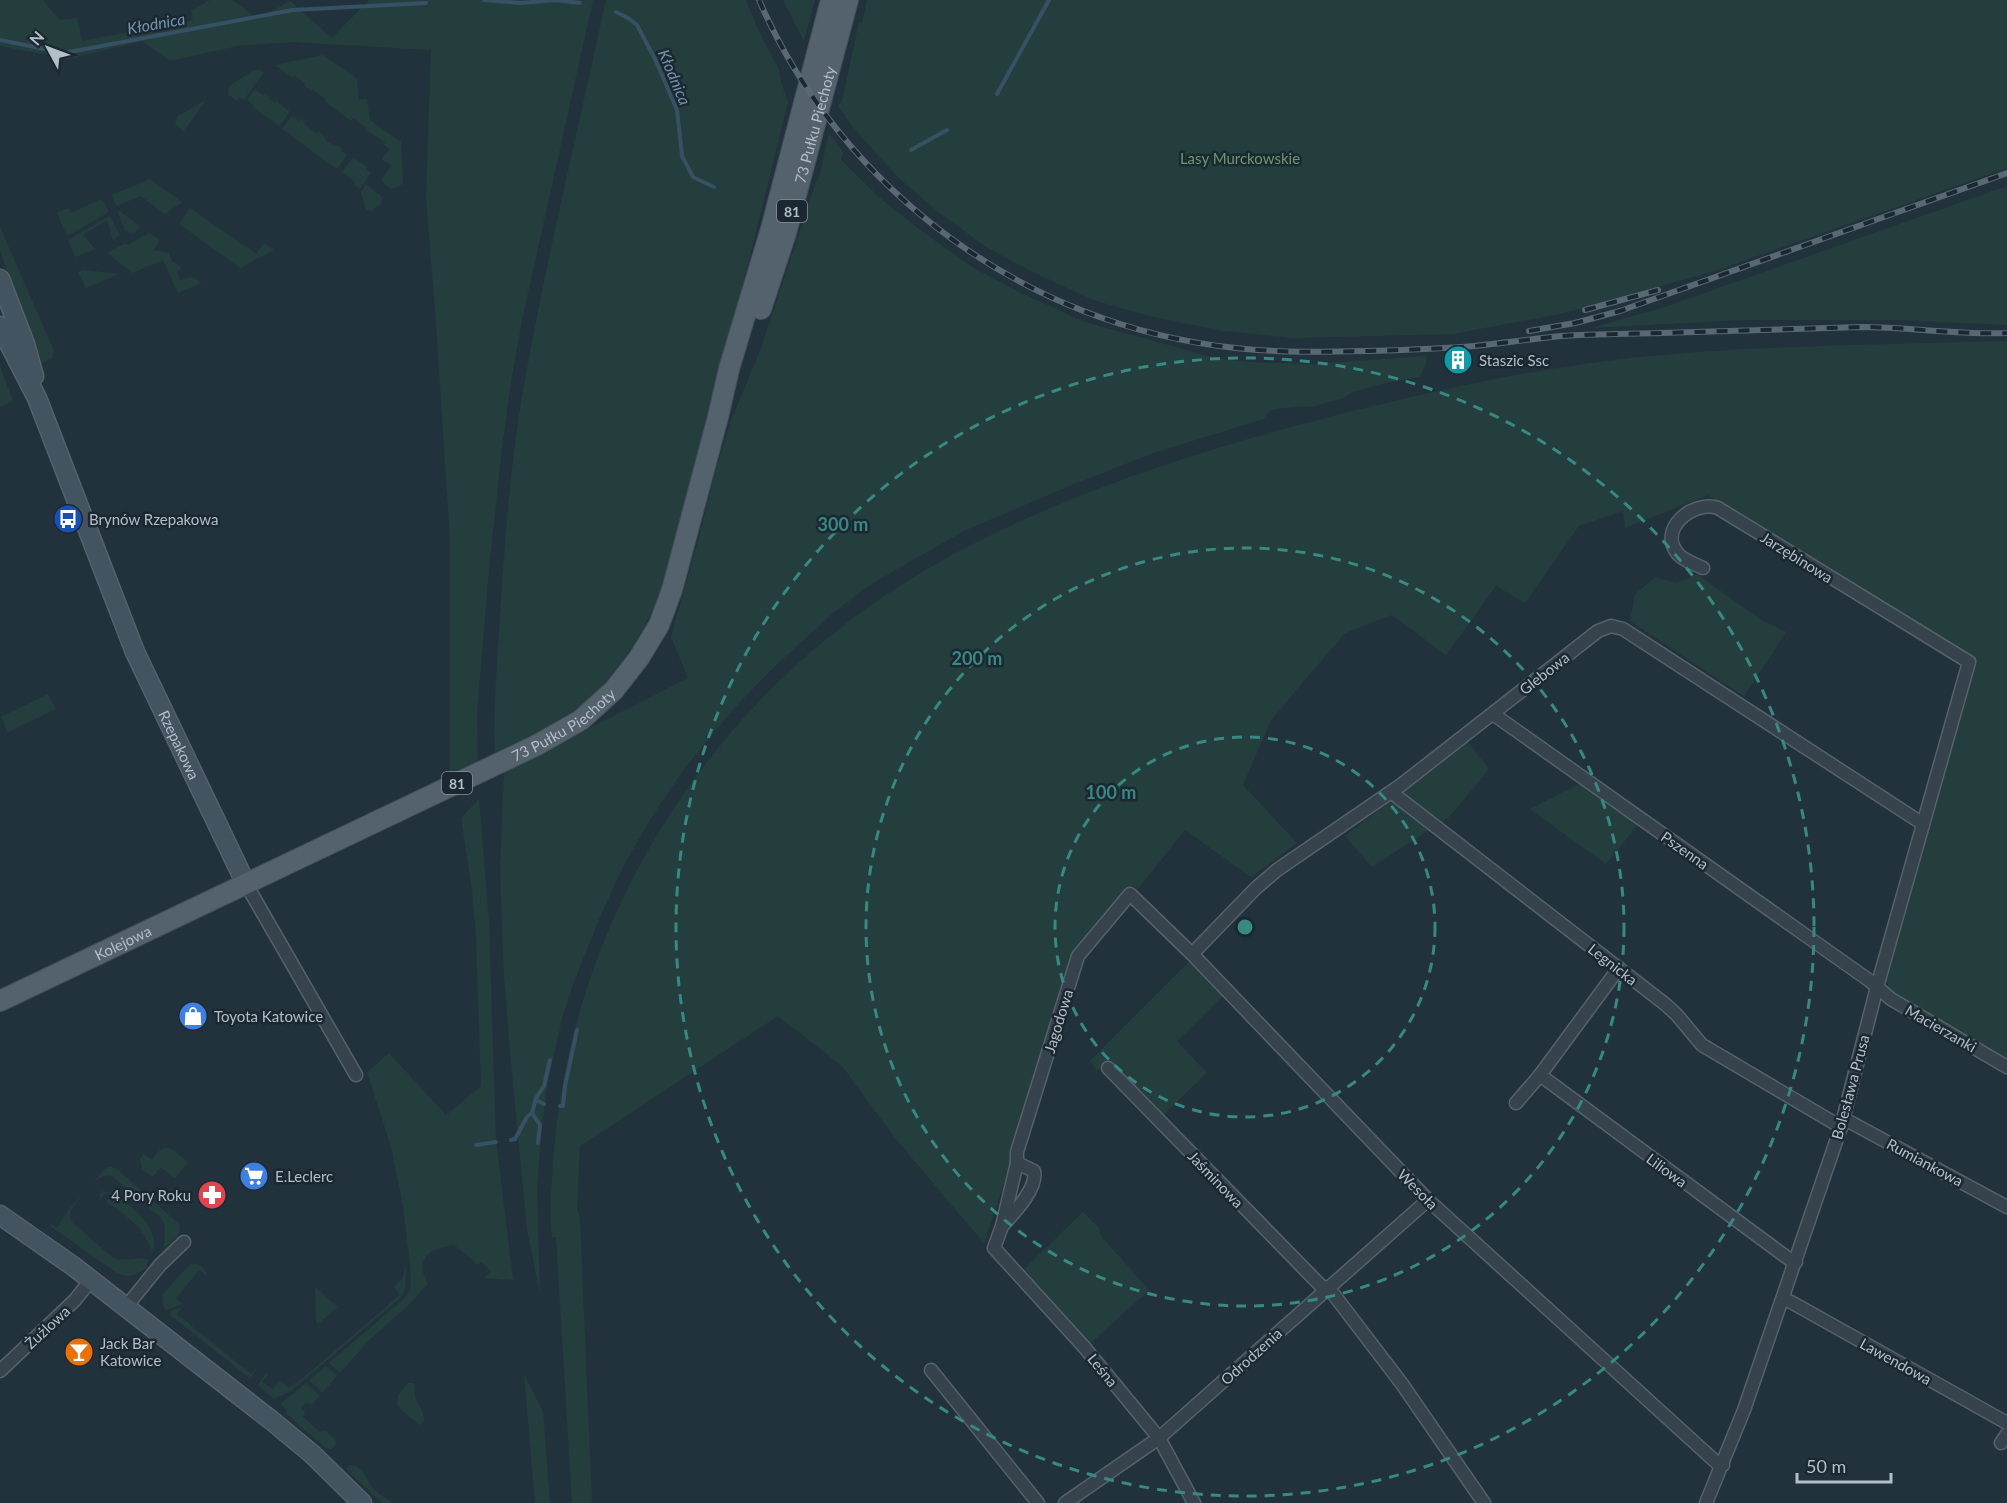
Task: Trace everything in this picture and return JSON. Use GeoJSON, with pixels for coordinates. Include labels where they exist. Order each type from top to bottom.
{"type":"FeatureCollection","features":[{"type":"Feature","properties":{"kind":"main road","name":"73 Pułku Piechoty"},"geometry":{"type":"LineString","coordinates":[[246,884],[562,732],[581,720],[614,690],[639,658],[659,625],[672,590],[729,369],[771,229],[831,0]]}},
{"type":"Feature","properties":{"kind":"main road","name":"73 Pułku Piechoty"},"geometry":{"type":"LineString","coordinates":[[718,417],[737,373],[777,262],[848,0]]}},
{"type":"Feature","properties":{"kind":"main road","name":"Kolejowa"},"geometry":{"type":"LineString","coordinates":[[0,1001],[246,884]]}},
{"type":"Feature","properties":{"kind":"street","name":"Rzepakowa"},"geometry":{"type":"LineString","coordinates":[[0,279],[25,344],[34,376],[37,398]]}},
{"type":"Feature","properties":{"kind":"street","name":"Rzepakowa"},"geometry":{"type":"LineString","coordinates":[[0,326],[37,398],[135,652],[246,884],[356,1075]]}},
{"type":"Feature","properties":{"kind":"street","name":"Jarzębinowa"},"geometry":{"type":"LineString","coordinates":[[1703,568],[1679,555],[1674,546],[1673,534],[1679,519],[1693,510],[1707,506],[1718,508],[1969,662]]}},
{"type":"Feature","properties":{"kind":"street","name":"Glebowa"},"geometry":{"type":"LineString","coordinates":[[1192,954],[1256,888],[1277,870],[1391,792],[1606,627],[1623,629],[1923,824]]}},
{"type":"Feature","properties":{"kind":"street","name":"Bolesława Prusa"},"geometry":{"type":"LineString","coordinates":[[1706,1503],[1723,1465],[1784,1299],[1842,1123],[1877,987],[1969,662]]}},
{"type":"Feature","properties":{"kind":"street","name":"Pszenna"},"geometry":{"type":"LineString","coordinates":[[1493,714],[1877,987]]}},
{"type":"Feature","properties":{"kind":"street","name":"Legnicka"},"geometry":{"type":"LineString","coordinates":[[1391,792],[1676,1014],[1702,1045],[1842,1123]]}},
{"type":"Feature","properties":{"kind":"street","name":"Wesoła"},"geometry":{"type":"LineString","coordinates":[[1130,894],[1192,954],[1428,1200],[1717,1463],[1723,1465]]}},
{"type":"Feature","properties":{"kind":"street","name":"Jagodowa"},"geometry":{"type":"LineString","coordinates":[[994,1250],[994,1242],[1002,1226],[1017,1163],[1017,1152],[1078,956],[1130,894]]}},
{"type":"Feature","properties":{"kind":"street"},"geometry":{"type":"LineString","coordinates":[[1516,1103],[1540,1075],[1618,968]]}},
{"type":"Feature","properties":{"kind":"street","name":"Macierzanki"},"geometry":{"type":"LineString","coordinates":[[1877,987],[1891,999],[2007,1067]]}},
{"type":"Feature","properties":{"kind":"street","name":"Jaśminowa"},"geometry":{"type":"LineString","coordinates":[[1108,1068],[1326,1288],[1402,1384],[1484,1503]]}},
{"type":"Feature","properties":{"kind":"street","name":"Liliowa"},"geometry":{"type":"LineString","coordinates":[[1540,1075],[1796,1262]]}},
{"type":"Feature","properties":{"kind":"street","name":"Rumiankowa"},"geometry":{"type":"LineString","coordinates":[[1842,1123],[2007,1206]]}},
{"type":"Feature","properties":{"kind":"street","name":"Jagodowa"},"geometry":{"type":"LineString","coordinates":[[1002,1226],[1014,1213],[1034,1182],[1034,1171],[1017,1163]]}},
{"type":"Feature","properties":{"kind":"street","name":"Odrodzenia"},"geometry":{"type":"LineString","coordinates":[[1065,1503],[1159,1438],[1428,1200]]}},
{"type":"Feature","properties":{"kind":"street"},"geometry":{"type":"LineString","coordinates":[[0,1215],[91,1280],[284,1431],[362,1503]]}},
{"type":"Feature","properties":{"kind":"street"},"geometry":{"type":"LineString","coordinates":[[126,1307],[160,1265],[184,1242]]}},
{"type":"Feature","properties":{"kind":"street","name":"Leśna"},"geometry":{"type":"LineString","coordinates":[[994,1250],[1085,1348],[1159,1438],[1194,1503]]}},
{"type":"Feature","properties":{"kind":"street","name":"Żużlowa"},"geometry":{"type":"LineString","coordinates":[[0,1371],[75,1300],[91,1280]]}},
{"type":"Feature","properties":{"kind":"street","name":"Lawendowa"},"geometry":{"type":"LineString","coordinates":[[1784,1299],[2007,1423]]}},
{"type":"Feature","properties":{"kind":"street"},"geometry":{"type":"LineString","coordinates":[[931,1370],[1038,1503]]}},
{"type":"Feature","properties":{"kind":"green space"},"geometry":{"type":"Polygon","coordinates":[[[0,0],[43,0],[59,20],[77,18],[82,41],[193,20],[191,11],[210,0],[233,0],[257,19],[290,1],[332,38],[369,0],[593,0],[522,320],[511,382],[489,568],[477,713],[478,765],[445,780],[450,771],[450,539],[426,197],[431,50],[292,42],[237,46],[170,61],[142,41],[68,59],[0,46],[0,0]]]}},
{"type":"Feature","properties":{"kind":"green space"},"geometry":{"type":"Polygon","coordinates":[[[606,0],[746,0],[779,70],[788,102],[700,458],[665,582],[656,603],[646,624],[621,663],[591,698],[554,727],[495,757],[496,686],[502,588],[508,503],[518,419],[542,293],[606,0]]]}},
{"type":"Feature","properties":{"kind":"green space"},"geometry":{"type":"Polygon","coordinates":[[[783,0],[815,0],[804,41],[783,0]]]}},
{"type":"Feature","properties":{"kind":"green space","name":"Lasy Murckowskie"},"geometry":{"type":"Polygon","coordinates":[[[867,0],[2007,0],[2007,168],[1715,271],[1560,314],[1453,334],[1294,338],[1223,331],[1153,317],[1093,300],[1031,271],[986,247],[937,211],[898,177],[850,124],[838,106],[842,101],[859,22],[862,24],[867,0]]]}},
{"type":"Feature","properties":{"kind":"green space"},"geometry":{"type":"Polygon","coordinates":[[[323,55],[357,79],[359,100],[367,99],[370,120],[401,142],[403,182],[400,186],[391,189],[381,180],[391,166],[382,159],[390,149],[384,145],[385,142],[365,130],[366,128],[353,118],[351,121],[325,101],[326,99],[304,86],[305,83],[294,75],[292,77],[275,65],[323,55]]]}},
{"type":"Feature","properties":{"kind":"green space"},"geometry":{"type":"Polygon","coordinates":[[[254,70],[264,72],[244,100],[240,97],[237,101],[228,94],[229,86],[254,70]]]}},
{"type":"Feature","properties":{"kind":"green space"},"geometry":{"type":"Polygon","coordinates":[[[255,89],[263,95],[265,93],[269,96],[268,98],[290,112],[279,126],[247,100],[255,89]]]}},
{"type":"Feature","properties":{"kind":"green space"},"geometry":{"type":"Polygon","coordinates":[[[206,100],[183,132],[175,123],[178,116],[206,100]]]}},
{"type":"Feature","properties":{"kind":"green space"},"geometry":{"type":"Polygon","coordinates":[[[292,116],[299,121],[301,119],[316,133],[318,131],[335,147],[337,145],[342,148],[341,151],[347,155],[337,169],[282,129],[292,116]]]}},
{"type":"Feature","properties":{"kind":"green space"},"geometry":{"type":"Polygon","coordinates":[[[829,133],[843,152],[841,160],[879,197],[920,230],[972,267],[1021,293],[1085,322],[1215,358],[1249,362],[1314,364],[1426,356],[1427,361],[1420,377],[1352,392],[1344,398],[1315,406],[1270,411],[1264,419],[1156,452],[964,531],[867,587],[833,613],[739,703],[682,772],[651,818],[624,865],[573,984],[562,1019],[547,1086],[541,1135],[537,1190],[540,1294],[527,1229],[504,975],[500,871],[504,772],[688,678],[671,637],[715,471],[732,418],[761,348],[819,178],[829,133]]]}},
{"type":"Feature","properties":{"kind":"green space"},"geometry":{"type":"Polygon","coordinates":[[[353,157],[367,167],[366,169],[371,173],[360,189],[342,172],[353,157]]]}},
{"type":"Feature","properties":{"kind":"green space"},"geometry":{"type":"Polygon","coordinates":[[[150,179],[182,202],[165,214],[141,196],[116,206],[112,195],[150,179]]]}},
{"type":"Feature","properties":{"kind":"green space"},"geometry":{"type":"Polygon","coordinates":[[[366,184],[383,198],[381,204],[371,211],[366,210],[361,192],[366,184]]]}},
{"type":"Feature","properties":{"kind":"green space"},"geometry":{"type":"Polygon","coordinates":[[[2007,186],[2007,325],[1899,320],[1740,320],[1591,328],[1665,307],[2007,186]]]}},
{"type":"Feature","properties":{"kind":"green space"},"geometry":{"type":"Polygon","coordinates":[[[102,199],[109,212],[67,236],[57,213],[68,208],[71,213],[102,199]]]}},
{"type":"Feature","properties":{"kind":"green space"},"geometry":{"type":"Polygon","coordinates":[[[190,208],[256,254],[264,243],[274,250],[240,268],[179,224],[190,208]]]}},
{"type":"Feature","properties":{"kind":"green space"},"geometry":{"type":"Polygon","coordinates":[[[119,211],[140,226],[134,233],[125,231],[119,211]]]}},
{"type":"Feature","properties":{"kind":"green space"},"geometry":{"type":"Polygon","coordinates":[[[110,216],[120,235],[113,240],[107,220],[83,235],[95,249],[75,257],[68,240],[110,216]]]}},
{"type":"Feature","properties":{"kind":"green space"},"geometry":{"type":"Polygon","coordinates":[[[0,227],[54,351],[52,358],[42,363],[0,251],[0,227]]]}},
{"type":"Feature","properties":{"kind":"green space"},"geometry":{"type":"Polygon","coordinates":[[[149,233],[160,240],[154,250],[169,253],[172,261],[182,268],[177,271],[180,280],[193,277],[202,283],[178,293],[163,260],[133,273],[107,253],[149,233]]]}},
{"type":"Feature","properties":{"kind":"green space"},"geometry":{"type":"Polygon","coordinates":[[[84,270],[119,274],[86,288],[78,272],[84,270]]]}},
{"type":"Feature","properties":{"kind":"green space"},"geometry":{"type":"Polygon","coordinates":[[[2007,341],[2007,1064],[1895,996],[1884,979],[1976,661],[1969,662],[1708,495],[1625,528],[1623,511],[1579,526],[1525,603],[1496,586],[1446,655],[1392,615],[1345,633],[1271,720],[1243,785],[1297,843],[1251,877],[1185,830],[1138,889],[1132,885],[1078,947],[1026,1117],[984,1243],[895,1138],[842,1066],[778,1016],[580,1146],[577,1207],[580,1220],[592,1503],[572,1503],[556,1237],[552,1237],[551,1204],[558,1116],[578,1018],[599,954],[626,892],[671,813],[697,775],[756,704],[824,641],[860,613],[912,578],[967,547],[1025,519],[1146,471],[1207,451],[1329,417],[1479,382],[1555,368],[1631,358],[1772,348],[2007,341]]]}},
{"type":"Feature","properties":{"kind":"green space"},"geometry":{"type":"Polygon","coordinates":[[[0,367],[13,401],[0,407],[0,367]]]}},
{"type":"Feature","properties":{"kind":"green space"},"geometry":{"type":"Polygon","coordinates":[[[1697,574],[1761,620],[1786,632],[1744,696],[1630,621],[1635,594],[1656,577],[1676,583],[1697,574]]]}},
{"type":"Feature","properties":{"kind":"green space"},"geometry":{"type":"Polygon","coordinates":[[[48,694],[56,709],[8,732],[1,717],[48,694]]]}},
{"type":"Feature","properties":{"kind":"green space"},"geometry":{"type":"Polygon","coordinates":[[[1468,742],[1489,769],[1449,817],[1372,867],[1345,836],[1468,742]]]}},
{"type":"Feature","properties":{"kind":"green space"},"geometry":{"type":"Polygon","coordinates":[[[1581,783],[1640,822],[1606,864],[1530,809],[1581,783]]]}},
{"type":"Feature","properties":{"kind":"green space"},"geometry":{"type":"Polygon","coordinates":[[[479,799],[489,923],[496,1140],[513,1280],[485,1278],[491,1271],[481,1262],[478,1265],[452,1243],[435,1250],[424,1260],[423,1270],[428,1284],[370,1339],[340,1373],[329,1363],[404,1299],[411,1288],[403,1206],[391,1147],[367,1072],[389,1053],[446,1115],[481,1086],[476,937],[472,889],[461,818],[479,799]]]}},
{"type":"Feature","properties":{"kind":"green space"},"geometry":{"type":"Polygon","coordinates":[[[1189,962],[1224,995],[1177,1041],[1207,1073],[1163,1115],[1108,1061],[1097,1070],[1090,1061],[1189,962]]]}},
{"type":"Feature","properties":{"kind":"green space"},"geometry":{"type":"Polygon","coordinates":[[[166,1147],[174,1150],[188,1163],[175,1178],[161,1167],[152,1177],[142,1169],[140,1159],[144,1154],[152,1160],[159,1151],[166,1147]]]}},
{"type":"Feature","properties":{"kind":"green space"},"geometry":{"type":"Polygon","coordinates":[[[110,1166],[118,1170],[180,1225],[179,1234],[164,1249],[165,1227],[161,1218],[112,1176],[100,1178],[89,1187],[106,1168],[110,1166]]]}},
{"type":"Feature","properties":{"kind":"green space"},"geometry":{"type":"Polygon","coordinates":[[[88,1188],[70,1211],[73,1223],[113,1258],[148,1260],[146,1268],[142,1271],[131,1276],[119,1274],[50,1226],[51,1224],[57,1228],[70,1208],[88,1188]]]}},
{"type":"Feature","properties":{"kind":"green space"},"geometry":{"type":"Polygon","coordinates":[[[102,1191],[107,1192],[101,1198],[99,1196],[102,1191]]]}},
{"type":"Feature","properties":{"kind":"green space"},"geometry":{"type":"Polygon","coordinates":[[[107,1192],[116,1194],[143,1218],[152,1233],[154,1250],[151,1249],[141,1229],[106,1202],[111,1196],[107,1192]]]}},
{"type":"Feature","properties":{"kind":"green space"},"geometry":{"type":"Polygon","coordinates":[[[1083,1212],[1099,1228],[1100,1235],[1149,1290],[1085,1348],[1018,1275],[1083,1212]]]}},
{"type":"Feature","properties":{"kind":"green space"},"geometry":{"type":"Polygon","coordinates":[[[190,1264],[201,1266],[207,1276],[199,1270],[176,1298],[183,1304],[166,1310],[163,1306],[162,1295],[190,1264]]]}},
{"type":"Feature","properties":{"kind":"green space"},"geometry":{"type":"Polygon","coordinates":[[[406,1267],[405,1289],[400,1298],[291,1391],[274,1399],[258,1385],[266,1373],[268,1374],[262,1382],[273,1389],[278,1382],[282,1381],[288,1388],[303,1378],[400,1295],[394,1287],[402,1279],[406,1267]]]}},
{"type":"Feature","properties":{"kind":"green space"},"geometry":{"type":"Polygon","coordinates":[[[315,1287],[338,1307],[318,1324],[316,1321],[315,1287]]]}},
{"type":"Feature","properties":{"kind":"green space"},"geometry":{"type":"Polygon","coordinates":[[[181,1308],[177,1314],[251,1374],[258,1367],[251,1377],[169,1314],[181,1308]]]}},
{"type":"Feature","properties":{"kind":"green space"},"geometry":{"type":"Polygon","coordinates":[[[326,1366],[337,1376],[322,1393],[309,1380],[326,1366]]]}},
{"type":"Feature","properties":{"kind":"green space"},"geometry":{"type":"Polygon","coordinates":[[[524,1374],[543,1412],[550,1503],[535,1503],[524,1374]]]}},
{"type":"Feature","properties":{"kind":"green space"},"geometry":{"type":"Polygon","coordinates":[[[306,1383],[320,1396],[312,1405],[307,1402],[301,1408],[305,1412],[303,1417],[320,1432],[324,1430],[335,1439],[336,1444],[332,1449],[327,1449],[285,1413],[287,1410],[280,1404],[306,1383]]]}},
{"type":"Feature","properties":{"kind":"green space"},"geometry":{"type":"Polygon","coordinates":[[[408,1383],[414,1383],[416,1400],[422,1410],[424,1420],[420,1425],[397,1405],[398,1395],[408,1383]]]}},
{"type":"Feature","properties":{"kind":"green space"},"geometry":{"type":"Polygon","coordinates":[[[350,1465],[361,1471],[375,1490],[393,1503],[382,1503],[346,1469],[350,1465]]]}},
{"type":"Feature","properties":{"kind":"waterway","name":"Kłodnica"},"geometry":{"type":"LineString","coordinates":[[484,0],[521,3],[555,0],[580,3]]}},
{"type":"Feature","properties":{"kind":"waterway","name":"Kłodnica"},"geometry":{"type":"LineString","coordinates":[[997,94],[1049,0]]}},
{"type":"Feature","properties":{"kind":"waterway","name":"Kłodnica"},"geometry":{"type":"LineString","coordinates":[[0,40],[64,53],[293,10],[426,3]]}},
{"type":"Feature","properties":{"kind":"waterway","name":"Kłodnica"},"geometry":{"type":"LineString","coordinates":[[616,12],[637,25],[656,61],[677,110],[682,156],[693,177],[714,187]]}},
{"type":"Feature","properties":{"kind":"waterway","name":"Kłodnica"},"geometry":{"type":"LineString","coordinates":[[911,150],[947,130]]}},
{"type":"Feature","properties":{"kind":"waterway"},"geometry":{"type":"LineString","coordinates":[[560,1106],[563,1106],[577,1030]]}},
{"type":"Feature","properties":{"kind":"waterway"},"geometry":{"type":"LineString","coordinates":[[511,1140],[515,1139],[527,1117],[532,1113],[536,1098],[544,1086],[550,1060]]}},
{"type":"Feature","properties":{"kind":"waterway"},"geometry":{"type":"LineString","coordinates":[[536,1100],[544,1104]]}},
{"type":"Feature","properties":{"kind":"waterway"},"geometry":{"type":"LineString","coordinates":[[532,1113],[540,1125],[538,1143]]}},
{"type":"Feature","properties":{"kind":"waterway"},"geometry":{"type":"LineString","coordinates":[[476,1145],[496,1142]]}},
{"type":"Feature","properties":{"kind":"railway"},"geometry":{"type":"LineString","coordinates":[[759,0],[795,69],[839,132],[892,189],[951,238],[1016,279],[1085,312],[1159,335],[1236,348],[1318,352],[1448,348],[1573,335],[1861,327],[2007,333]]}},
{"type":"Feature","properties":{"kind":"railway"},"geometry":{"type":"LineString","coordinates":[[1529,331],[1575,323],[1620,311],[2007,173]]}},
{"type":"Feature","properties":{"kind":"railway"},"geometry":{"type":"LineString","coordinates":[[1585,310],[1658,290]]}},
{"type":"Feature","properties":{"kind":"place","name":"Staszic Ssc"},"geometry":{"type":"Point","coordinates":[1458,360]}},
{"type":"Feature","properties":{"kind":"place","name":"Brynów Rzepakowa"},"geometry":{"type":"Point","coordinates":[68,519]}},
{"type":"Feature","properties":{"kind":"place","name":"Toyota Katowice"},"geometry":{"type":"Point","coordinates":[193,1016]}},
{"type":"Feature","properties":{"kind":"place","name":"E.Leclerc"},"geometry":{"type":"Point","coordinates":[254,1176]}},
{"type":"Feature","properties":{"kind":"place","name":"4 Pory Roku"},"geometry":{"type":"Point","coordinates":[212,1195]}},
{"type":"Feature","properties":{"kind":"place","name":"Jack Bar Katowice"},"geometry":{"type":"Point","coordinates":[79,1352]}}]}
